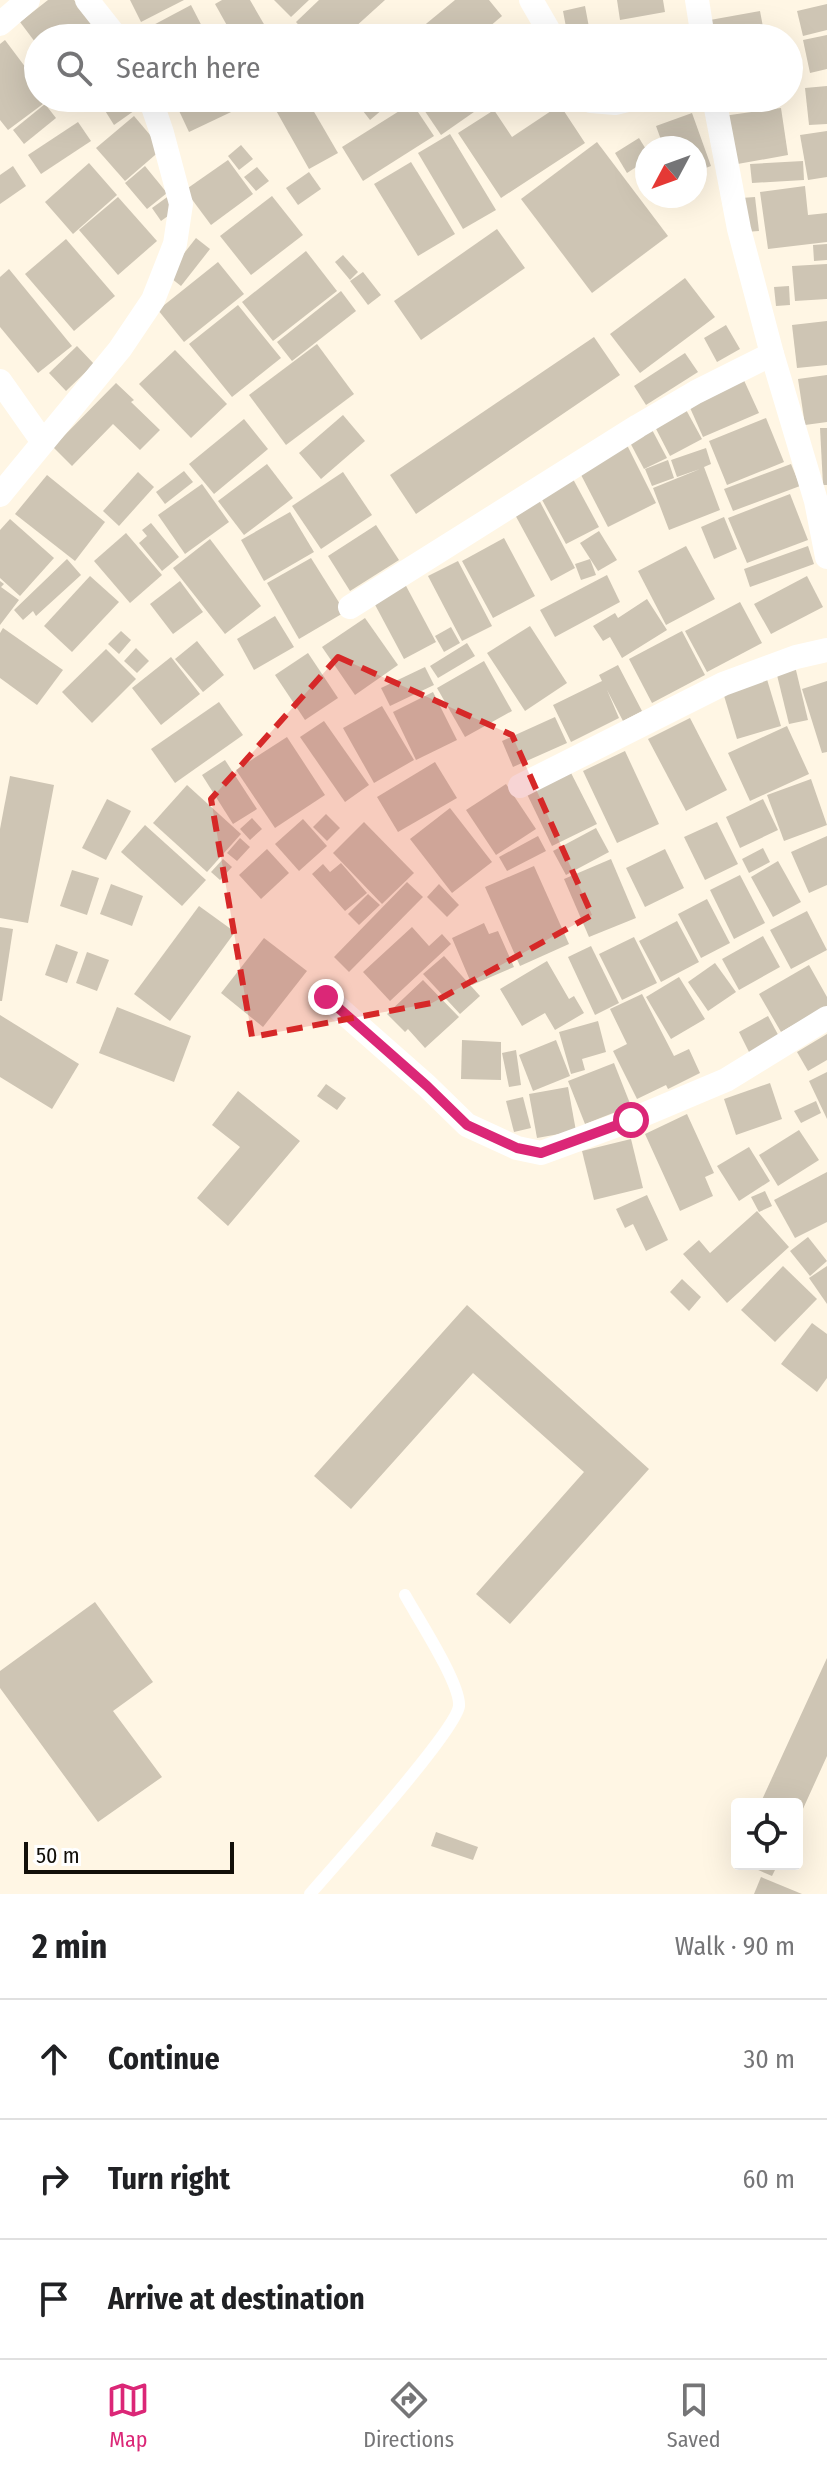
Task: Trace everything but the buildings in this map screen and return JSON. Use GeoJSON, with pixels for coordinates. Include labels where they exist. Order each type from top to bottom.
{"type":"FeatureCollection","features":[{"type":"Feature","properties":{"kind":"street"},"geometry":{"type":"LineString","coordinates":[[0,24],[28,0]]}},
{"type":"Feature","properties":{"kind":"street"},"geometry":{"type":"LineString","coordinates":[[87,0],[108,24]]}},
{"type":"Feature","properties":{"kind":"street"},"geometry":{"type":"LineString","coordinates":[[531,0],[545,24]]}},
{"type":"Feature","properties":{"kind":"street"},"geometry":{"type":"LineString","coordinates":[[697,0],[701,24]]}},
{"type":"Feature","properties":{"kind":"street"},"geometry":{"type":"LineString","coordinates":[[0,495],[120,349],[153,300],[175,244],[181,204],[155,112]]}},
{"type":"Feature","properties":{"kind":"street"},"geometry":{"type":"LineString","coordinates":[[717,112],[739,229],[816,501],[827,557]]}},
{"type":"Feature","properties":{"kind":"street"},"geometry":{"type":"LineString","coordinates":[[350,607],[638,426],[696,392],[772,354]]}},
{"type":"Feature","properties":{"kind":"street"},"geometry":{"type":"LineString","coordinates":[[0,381],[43,442]]}},
{"type":"Feature","properties":{"kind":"street"},"geometry":{"type":"LineString","coordinates":[[520,786],[723,684],[796,657],[827,650]]}},
{"type":"Feature","properties":{"kind":"street"},"geometry":{"type":"LineString","coordinates":[[326,997],[467,1125],[517,1148],[541,1153],[726,1080],[827,1018]]}},
{"type":"Feature","properties":{"kind":"lane"},"geometry":{"type":"LineString","coordinates":[[310,1894],[455,1719],[459,1704],[454,1687],[405,1595]]}},
{"type":"Feature","properties":{"kind":"highlighted area"},"geometry":{"type":"Polygon","coordinates":[[[338,657],[512,735],[592,915],[432,1003],[252,1037],[211,799],[338,657]]]}},
{"type":"Feature","properties":{"kind":"route"},"geometry":{"type":"LineString","coordinates":[[326,997],[467,1125],[517,1148],[541,1153],[631,1120]]}}]}
